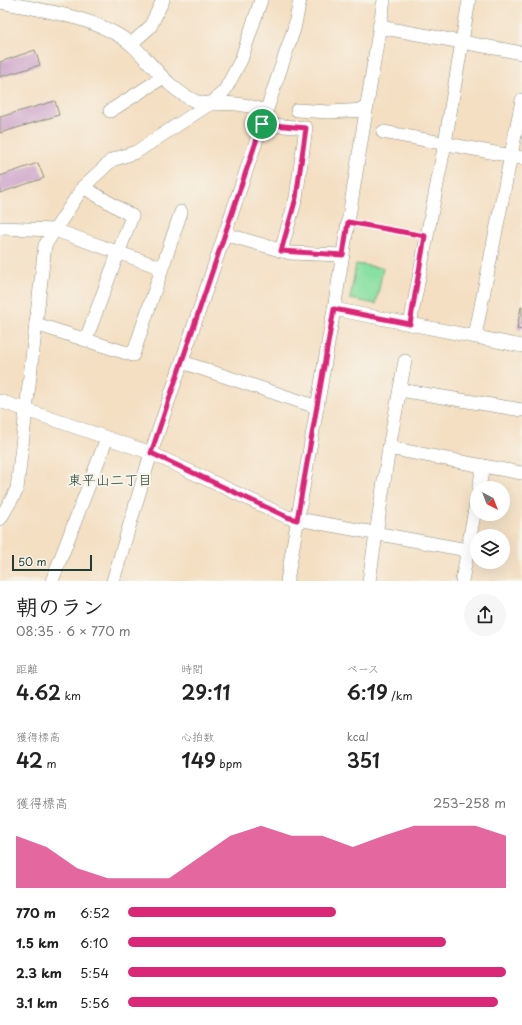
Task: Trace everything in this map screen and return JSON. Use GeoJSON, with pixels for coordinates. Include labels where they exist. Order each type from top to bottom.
{"type":"FeatureCollection","features":[{"type":"Feature","properties":{"kind":"street"},"geometry":{"type":"LineString","coordinates":[[131,44],[150,27],[163,0]]}},
{"type":"Feature","properties":{"kind":"street"},"geometry":{"type":"LineString","coordinates":[[0,519],[14,498],[16,489],[45,245],[83,187],[112,160],[136,152],[208,105],[225,90],[241,60],[261,0]]}},
{"type":"Feature","properties":{"kind":"street"},"geometry":{"type":"LineString","coordinates":[[113,581],[151,453],[294,29],[300,0]]}},
{"type":"Feature","properties":{"kind":"street"},"geometry":{"type":"LineString","coordinates":[[287,581],[334,309],[384,0]]}},
{"type":"Feature","properties":{"kind":"street"},"geometry":{"type":"LineString","coordinates":[[410,324],[425,236],[445,143],[470,0]]}},
{"type":"Feature","properties":{"kind":"street"},"geometry":{"type":"LineString","coordinates":[[0,2],[34,4],[81,19],[110,32],[131,44],[162,78],[184,95],[195,101],[208,105],[237,104],[266,111]]}},
{"type":"Feature","properties":{"kind":"street"},"geometry":{"type":"LineString","coordinates":[[379,27],[522,53]]}},
{"type":"Feature","properties":{"kind":"street"},"geometry":{"type":"LineString","coordinates":[[110,111],[162,78]]}},
{"type":"Feature","properties":{"kind":"street"},"geometry":{"type":"LineString","coordinates":[[474,336],[516,157],[522,100]]}},
{"type":"Feature","properties":{"kind":"street"},"geometry":{"type":"LineString","coordinates":[[297,110],[329,112],[365,110]]}},
{"type":"Feature","properties":{"kind":"street"},"geometry":{"type":"LineString","coordinates":[[262,124],[306,128],[296,198],[281,251]]}},
{"type":"Feature","properties":{"kind":"street"},"geometry":{"type":"LineString","coordinates":[[383,132],[516,157]]}},
{"type":"Feature","properties":{"kind":"street"},"geometry":{"type":"LineString","coordinates":[[83,187],[132,216],[86,340]]}},
{"type":"Feature","properties":{"kind":"street"},"geometry":{"type":"LineString","coordinates":[[36,324],[133,355],[181,212]]}},
{"type":"Feature","properties":{"kind":"street"},"geometry":{"type":"LineString","coordinates":[[0,228],[55,230],[162,268]]}},
{"type":"Feature","properties":{"kind":"street"},"geometry":{"type":"LineString","coordinates":[[225,234],[281,251],[343,255]]}},
{"type":"Feature","properties":{"kind":"street"},"geometry":{"type":"LineString","coordinates":[[334,309],[522,346]]}},
{"type":"Feature","properties":{"kind":"street"},"geometry":{"type":"LineString","coordinates":[[369,581],[389,448],[405,361]]}},
{"type":"Feature","properties":{"kind":"street"},"geometry":{"type":"LineString","coordinates":[[182,362],[317,407]]}},
{"type":"Feature","properties":{"kind":"street"},"geometry":{"type":"LineString","coordinates":[[400,390],[522,410]]}},
{"type":"Feature","properties":{"kind":"street"},"geometry":{"type":"LineString","coordinates":[[0,400],[151,453],[287,517],[467,550]]}},
{"type":"Feature","properties":{"kind":"street"},"geometry":{"type":"LineString","coordinates":[[52,581],[106,438]]}},
{"type":"Feature","properties":{"kind":"street"},"geometry":{"type":"LineString","coordinates":[[389,448],[522,473]]}},
{"type":"Feature","properties":{"kind":"street"},"geometry":{"type":"LineString","coordinates":[[480,481],[483,466]]}},
{"type":"Feature","properties":{"kind":"street"},"geometry":{"type":"LineString","coordinates":[[462,581],[473,521]]}},
{"type":"Feature","properties":{"kind":"path"},"geometry":{"type":"LineString","coordinates":[[348,222],[425,236]]}},
{"type":"Feature","properties":{"kind":"green space"},"geometry":{"type":"Polygon","coordinates":[[[356,264],[383,268],[376,304],[350,299],[356,264]]]}},
{"type":"Feature","properties":{"kind":"building"},"geometry":{"type":"Polygon","coordinates":[[[35,50],[40,65],[0,77],[0,62],[35,50]]]}},
{"type":"Feature","properties":{"kind":"building"},"geometry":{"type":"Polygon","coordinates":[[[55,101],[59,115],[0,133],[0,117],[55,101]]]}},
{"type":"Feature","properties":{"kind":"building"},"geometry":{"type":"Polygon","coordinates":[[[38,163],[44,178],[0,193],[0,176],[38,163]]]}},
{"type":"Feature","properties":{"kind":"building"},"geometry":{"type":"Polygon","coordinates":[[[522,307],[522,330],[517,329],[522,307]]]}},
{"type":"Feature","properties":{"kind":"district","name":"東平山二丁目"},"geometry":{"type":"Point","coordinates":[110,479]}},
{"type":"Feature","properties":{"kind":"route"},"geometry":{"type":"LineString","coordinates":[[262,124],[306,128],[296,198],[281,251],[321,255],[343,255],[348,222],[425,236],[410,324],[334,309],[297,520],[287,517],[151,453],[262,124]]}}]}
